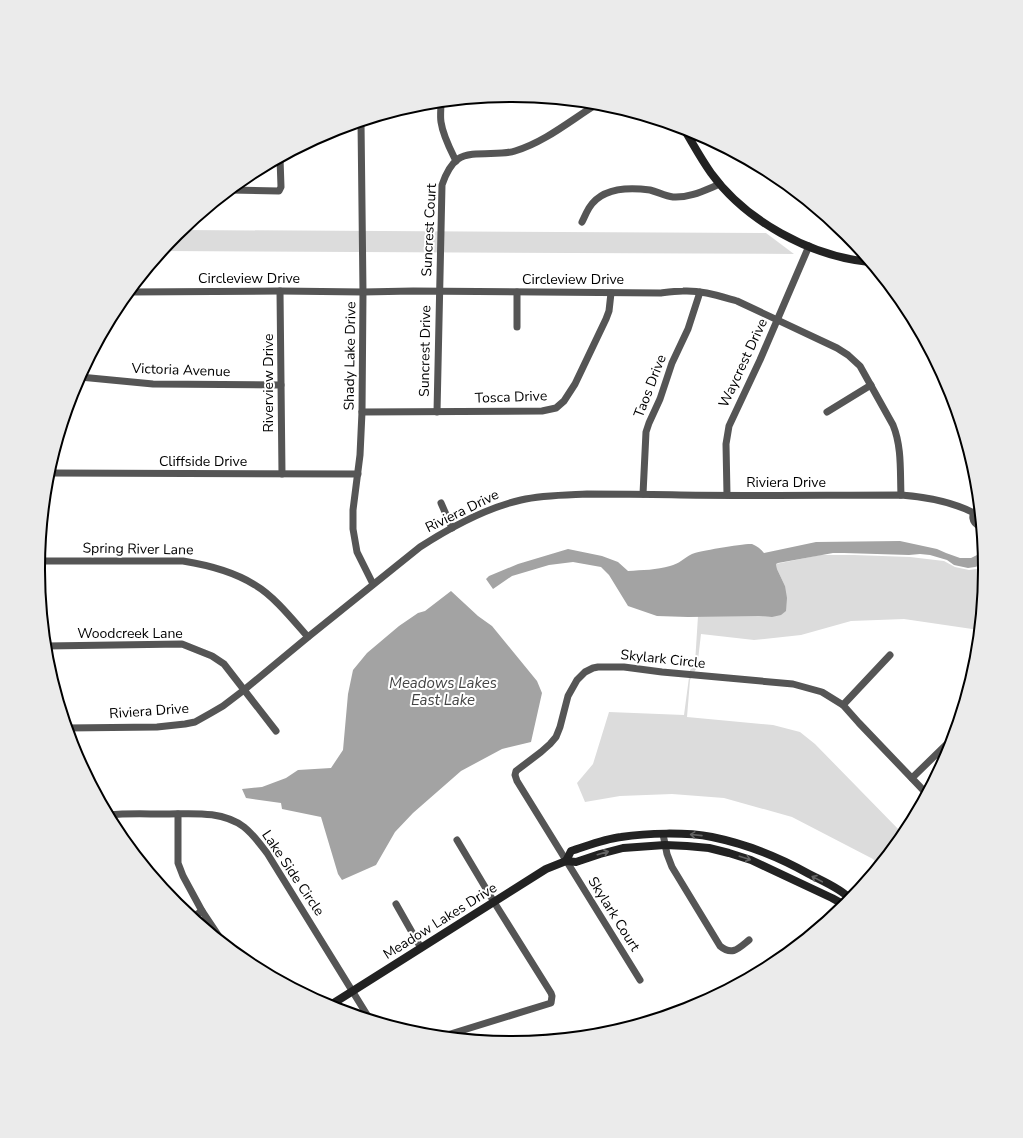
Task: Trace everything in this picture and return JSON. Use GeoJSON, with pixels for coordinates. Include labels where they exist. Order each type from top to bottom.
{"type":"FeatureCollection","features":[{"type":"Feature","properties":{"kind":"street"},"geometry":{"type":"LineString","coordinates":[[441,108],[442,130],[456,161],[463,157],[480,154],[515,152],[536,143],[589,109]]}},
{"type":"Feature","properties":{"kind":"street","name":"Shady Lake Drive"},"geometry":{"type":"LineString","coordinates":[[361,127],[363,292],[362,412],[360,455],[353,510],[353,529],[357,552],[374,584]]}},
{"type":"Feature","properties":{"kind":"street"},"geometry":{"type":"LineString","coordinates":[[689,138],[711,173],[720,184],[740,204],[762,222],[787,238],[837,257],[862,261]]}},
{"type":"Feature","properties":{"kind":"street","name":"Suncrest Court"},"geometry":{"type":"LineString","coordinates":[[439,291],[442,185],[449,170],[456,161]]}},
{"type":"Feature","properties":{"kind":"street"},"geometry":{"type":"LineString","coordinates":[[240,190],[279,191],[281,187],[280,164]]}},
{"type":"Feature","properties":{"kind":"street"},"geometry":{"type":"LineString","coordinates":[[582,222],[593,203],[601,196],[611,191],[619,189],[650,190],[672,197],[682,197],[692,195],[720,184]]}},
{"type":"Feature","properties":{"kind":"street","name":"Waycrest Drive"},"geometry":{"type":"LineString","coordinates":[[727,495],[726,444],[729,426],[760,360],[809,246]]}},
{"type":"Feature","properties":{"kind":"street","name":"Riverview Drive"},"geometry":{"type":"LineString","coordinates":[[280,291],[282,474]]}},
{"type":"Feature","properties":{"kind":"street","name":"Circleview Drive"},"geometry":{"type":"LineString","coordinates":[[136,292],[439,291],[660,293],[684,291],[700,292],[719,296],[777,320],[837,348],[848,355],[860,366],[897,434],[899,444],[901,496]]}},
{"type":"Feature","properties":{"kind":"street","name":"Suncrest Drive"},"geometry":{"type":"LineString","coordinates":[[437,412],[439,291]]}},
{"type":"Feature","properties":{"kind":"street"},"geometry":{"type":"LineString","coordinates":[[517,292],[517,327]]}},
{"type":"Feature","properties":{"kind":"street","name":"Taos Drive"},"geometry":{"type":"LineString","coordinates":[[643,494],[646,432],[660,399],[672,363],[688,329],[700,292]]}},
{"type":"Feature","properties":{"kind":"street","name":"Tosca Drive"},"geometry":{"type":"LineString","coordinates":[[362,412],[542,411],[556,408],[564,401],[575,384],[594,345],[609,311],[611,293]]}},
{"type":"Feature","properties":{"kind":"street","name":"Victoria Avenue"},"geometry":{"type":"LineString","coordinates":[[87,378],[153,384],[281,385]]}},
{"type":"Feature","properties":{"kind":"street"},"geometry":{"type":"LineString","coordinates":[[827,412],[871,385]]}},
{"type":"Feature","properties":{"kind":"street","name":"Cliffside Drive"},"geometry":{"type":"LineString","coordinates":[[55,473],[358,474]]}},
{"type":"Feature","properties":{"kind":"street","name":"Riviera Drive"},"geometry":{"type":"LineString","coordinates":[[73,728],[157,727],[195,722],[211,714],[244,690],[420,547],[477,515],[507,503],[537,496],[566,495],[643,494],[901,496],[940,500],[974,510]]}},
{"type":"Feature","properties":{"kind":"street"},"geometry":{"type":"LineString","coordinates":[[441,503],[452,528]]}},
{"type":"Feature","properties":{"kind":"street","name":"Riviera Drive"},"geometry":{"type":"LineString","coordinates":[[974,513],[973,516],[976,524]]}},
{"type":"Feature","properties":{"kind":"street","name":"Spring River Lane"},"geometry":{"type":"LineString","coordinates":[[45,561],[183,561],[221,569],[256,585],[272,599],[308,637]]}},
{"type":"Feature","properties":{"kind":"street","name":"Woodcreek Lane"},"geometry":{"type":"LineString","coordinates":[[52,646],[182,644],[191,647],[212,656],[224,664],[276,731]]}},
{"type":"Feature","properties":{"kind":"street"},"geometry":{"type":"LineString","coordinates":[[843,705],[890,655]]}},
{"type":"Feature","properties":{"kind":"street","name":"Skylark Circle"},"geometry":{"type":"LineString","coordinates":[[566,861],[517,781],[515,775],[516,771],[541,752],[556,737],[568,696],[577,680],[585,672],[598,667],[624,667],[792,684],[822,692],[843,705],[923,789]]}},
{"type":"Feature","properties":{"kind":"street"},"geometry":{"type":"LineString","coordinates":[[912,778],[941,749]]}},
{"type":"Feature","properties":{"kind":"street"},"geometry":{"type":"LineString","coordinates":[[178,814],[178,863],[183,876],[212,927]]}},
{"type":"Feature","properties":{"kind":"street","name":"Lake Side Circle"},"geometry":{"type":"LineString","coordinates":[[115,815],[200,814],[217,816],[230,820],[244,828],[259,842],[365,1012]]}},
{"type":"Feature","properties":{"kind":"street"},"geometry":{"type":"LineString","coordinates":[[663,834],[667,854],[672,867],[720,946],[730,952],[736,950],[749,940]]}},
{"type":"Feature","properties":{"kind":"street","name":"Meadow Lakes Drive"},"geometry":{"type":"LineString","coordinates":[[566,861],[571,851],[621,837],[663,834],[711,837],[755,849],[795,867],[845,894]]}},
{"type":"Feature","properties":{"kind":"street"},"geometry":{"type":"LineString","coordinates":[[456,1032],[551,1003],[552,1001],[551,993],[457,840]]}},
{"type":"Feature","properties":{"kind":"street","name":"Meadow Lakes Drive"},"geometry":{"type":"LineString","coordinates":[[337,1001],[546,869],[566,861],[576,862],[623,848],[665,845],[709,848],[751,860],[838,902]]}},
{"type":"Feature","properties":{"kind":"street","name":"Skylark Court"},"geometry":{"type":"LineString","coordinates":[[566,861],[640,980]]}},
{"type":"Feature","properties":{"kind":"street"},"geometry":{"type":"LineString","coordinates":[[396,904],[421,948]]}},
{"type":"Feature","properties":{"kind":"street"},"geometry":{"type":"LineString","coordinates":[[197,914],[202,911]]}},
{"type":"Feature","properties":{"kind":"shaded area"},"geometry":{"type":"Polygon","coordinates":[[[191,230],[766,233],[794,254],[171,251],[191,230]]]}},
{"type":"Feature","properties":{"kind":"shaded area"},"geometry":{"type":"Polygon","coordinates":[[[820,555],[854,555],[910,557],[944,561],[955,567],[969,570],[978,569],[974,629],[904,619],[851,621],[801,635],[754,640],[701,634],[696,669],[690,680],[687,717],[773,725],[800,732],[815,744],[898,829],[875,861],[792,817],[724,798],[672,794],[620,796],[585,802],[577,783],[593,764],[609,712],[684,715],[690,670],[695,663],[698,616],[772,617],[785,586],[776,564],[820,555]]]}},
{"type":"Feature","properties":{"kind":"water"},"geometry":{"type":"Polygon","coordinates":[[[900,541],[937,549],[960,558],[971,558],[978,555],[978,566],[968,568],[954,565],[947,560],[930,555],[920,554],[833,553],[778,563],[776,564],[777,569],[785,586],[787,598],[786,611],[781,615],[772,617],[657,616],[628,606],[609,575],[601,567],[573,562],[549,565],[512,576],[493,589],[486,579],[489,576],[518,564],[568,549],[602,556],[618,562],[628,571],[649,570],[673,565],[692,554],[712,549],[752,544],[764,553],[816,542],[900,541]]]}},
{"type":"Feature","properties":{"kind":"water","name":"Meadows Lakes East Lake"},"geometry":{"type":"Polygon","coordinates":[[[451,591],[478,616],[492,626],[537,681],[542,693],[531,742],[502,749],[461,771],[413,813],[395,832],[376,865],[342,880],[338,874],[321,817],[282,809],[281,803],[246,798],[242,789],[262,787],[286,778],[298,770],[331,768],[343,750],[348,694],[353,670],[367,653],[399,626],[418,613],[425,611],[451,591]]]}}]}
